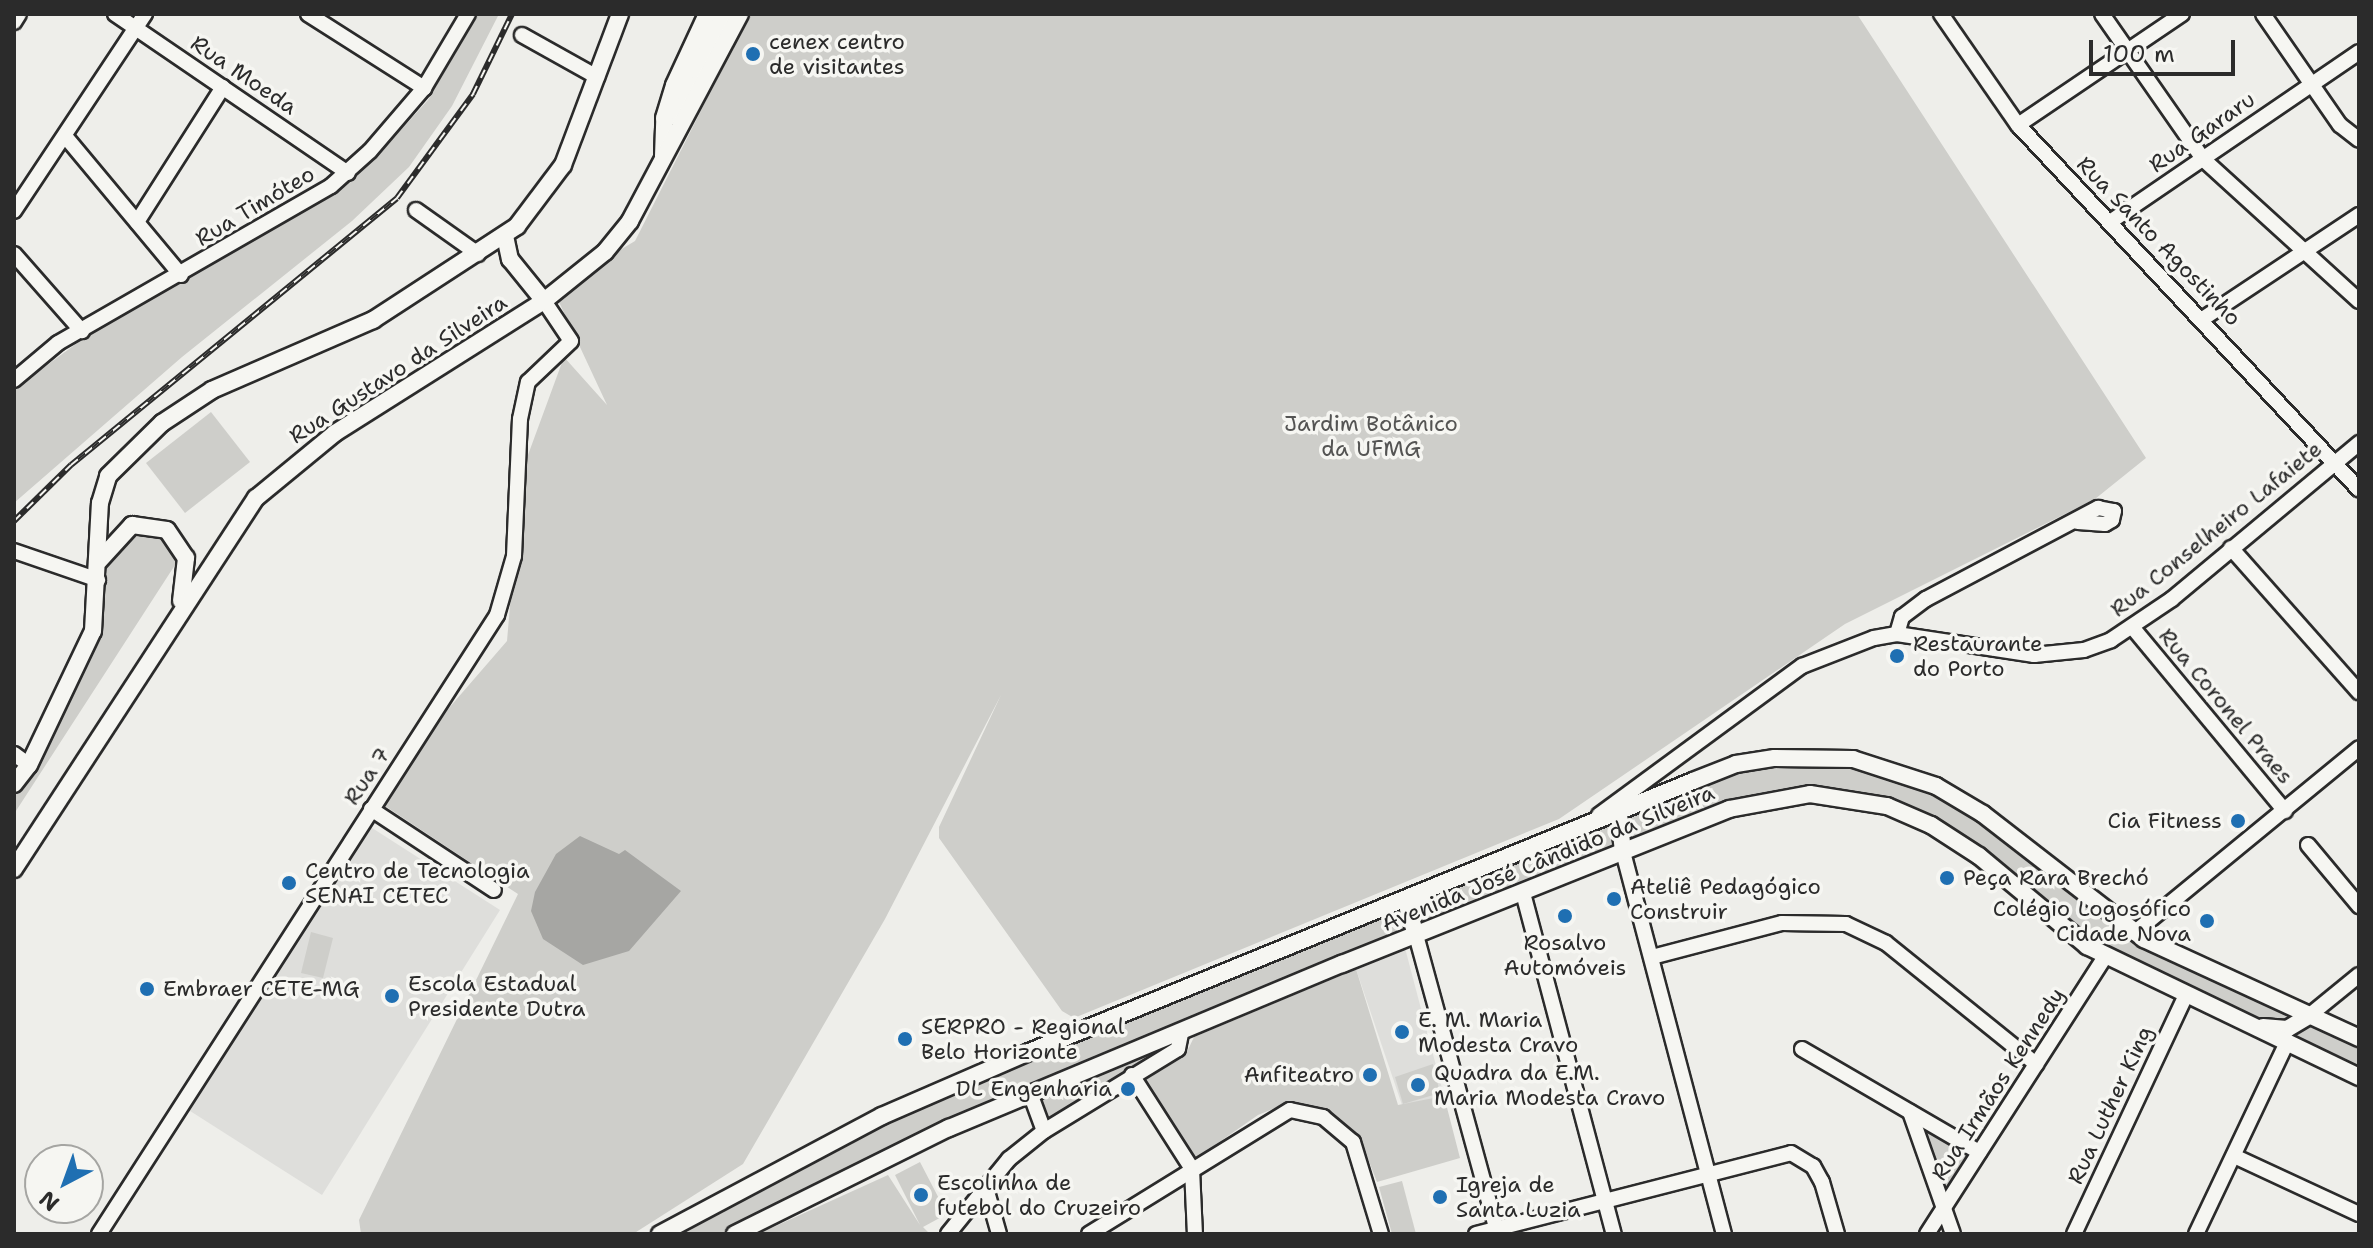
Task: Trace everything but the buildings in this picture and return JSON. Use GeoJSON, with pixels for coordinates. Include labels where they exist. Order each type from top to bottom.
{"type":"FeatureCollection","features":[{"type":"Feature","properties":{"kind":"main road"},"geometry":{"type":"LineString","coordinates":[[14,784],[29,765],[93,631],[100,503],[108,476],[162,423],[264,364],[373,320],[505,236],[550,188],[620,14]]}},
{"type":"Feature","properties":{"kind":"main road"},"geometry":{"type":"LineString","coordinates":[[663,161],[664,118],[674,85],[707,14]]}},
{"type":"Feature","properties":{"kind":"main road","name":"Rua Gustavo da Silveira"},"geometry":{"type":"LineString","coordinates":[[663,161],[694,70],[723,14]]}},
{"type":"Feature","properties":{"kind":"main road","name":"Rua Gustavo da Silveira"},"geometry":{"type":"LineString","coordinates":[[14,869],[179,610],[256,498],[294,462],[544,301],[619,237],[663,161],[740,14]]}},
{"type":"Feature","properties":{"kind":"main road"},"geometry":{"type":"LineString","coordinates":[[505,236],[510,259],[544,301]]}},
{"type":"Feature","properties":{"kind":"main road"},"geometry":{"type":"LineString","coordinates":[[98,572],[104,550],[132,525],[167,530],[186,558],[179,610]]}},
{"type":"Feature","properties":{"kind":"main road","name":"Avenida José Cândido da Silveira"},"geometry":{"type":"LineString","coordinates":[[660,1234],[882,1116],[1583,827],[1749,762],[1812,755],[1889,768],[1960,798],[2134,933],[2359,1038]]}},
{"type":"Feature","properties":{"kind":"main road","name":"Avenida José Cândido da Silveira"},"geometry":{"type":"LineString","coordinates":[[735,1234],[1030,1093],[1416,935],[1623,852],[1769,798],[1810,794],[1866,801],[1946,833],[2105,957],[2359,1077]]}},
{"type":"Feature","properties":{"kind":"main road"},"geometry":{"type":"LineString","coordinates":[[1619,814],[1623,852]]}},
{"type":"Feature","properties":{"kind":"main road"},"geometry":{"type":"LineString","coordinates":[[1416,935],[1410,907],[1449,889],[1460,878]]}},
{"type":"Feature","properties":{"kind":"main road"},"geometry":{"type":"LineString","coordinates":[[2250,1025],[2287,1029],[2310,1015]]}},
{"type":"Feature","properties":{"kind":"street"},"geometry":{"type":"LineString","coordinates":[[14,22],[19,14]]}},
{"type":"Feature","properties":{"kind":"street","name":"Rua Moeda"},"geometry":{"type":"LineString","coordinates":[[115,14],[348,173]]}},
{"type":"Feature","properties":{"kind":"street"},"geometry":{"type":"LineString","coordinates":[[14,211],[145,14]]}},
{"type":"Feature","properties":{"kind":"street"},"geometry":{"type":"LineString","coordinates":[[308,14],[424,88]]}},
{"type":"Feature","properties":{"kind":"street","name":"Rua Timóteo"},"geometry":{"type":"LineString","coordinates":[[14,380],[82,331],[312,199],[348,173],[424,88],[468,14]]}},
{"type":"Feature","properties":{"kind":"street"},"geometry":{"type":"LineString","coordinates":[[2102,14],[2203,159],[2359,301]]}},
{"type":"Feature","properties":{"kind":"street"},"geometry":{"type":"LineString","coordinates":[[2018,125],[2182,14]]}},
{"type":"Feature","properties":{"kind":"street"},"geometry":{"type":"LineString","coordinates":[[2263,14],[2340,125],[2359,140]]}},
{"type":"Feature","properties":{"kind":"street","name":"Rua Santo Agostinho"},"geometry":{"type":"LineString","coordinates":[[1944,15],[2018,125],[2204,318],[2359,489]]}},
{"type":"Feature","properties":{"kind":"street"},"geometry":{"type":"LineString","coordinates":[[522,35],[597,77]]}},
{"type":"Feature","properties":{"kind":"street","name":"Rua Gararu"},"geometry":{"type":"LineString","coordinates":[[2110,222],[2359,52]]}},
{"type":"Feature","properties":{"kind":"street"},"geometry":{"type":"LineString","coordinates":[[137,222],[223,87]]}},
{"type":"Feature","properties":{"kind":"street"},"geometry":{"type":"LineString","coordinates":[[65,136],[181,275]]}},
{"type":"Feature","properties":{"kind":"street"},"geometry":{"type":"LineString","coordinates":[[416,210],[478,254]]}},
{"type":"Feature","properties":{"kind":"street"},"geometry":{"type":"LineString","coordinates":[[2204,318],[2307,254],[2359,215]]}},
{"type":"Feature","properties":{"kind":"street"},"geometry":{"type":"LineString","coordinates":[[14,254],[82,331]]}},
{"type":"Feature","properties":{"kind":"street","name":"Rua 7"},"geometry":{"type":"LineString","coordinates":[[99,1234],[505,595],[514,556],[520,419],[528,382],[571,341],[559,317],[562,288]]}},
{"type":"Feature","properties":{"kind":"street"},"geometry":{"type":"LineString","coordinates":[[544,301],[559,317]]}},
{"type":"Feature","properties":{"kind":"street","name":"Rua Conselheiro Lafaiete"},"geometry":{"type":"LineString","coordinates":[[1583,827],[1802,666],[1897,634],[2034,655],[2084,650],[2133,628],[2359,443]]}},
{"type":"Feature","properties":{"kind":"street"},"geometry":{"type":"LineString","coordinates":[[1897,634],[1902,617],[1926,599],[2078,522]]}},
{"type":"Feature","properties":{"kind":"street"},"geometry":{"type":"LineString","coordinates":[[2231,548],[2359,692]]}},
{"type":"Feature","properties":{"kind":"street"},"geometry":{"type":"LineString","coordinates":[[14,551],[98,572]]}},
{"type":"Feature","properties":{"kind":"street","name":"Rua Coronel Praes"},"geometry":{"type":"LineString","coordinates":[[2133,628],[2285,811]]}},
{"type":"Feature","properties":{"kind":"street"},"geometry":{"type":"LineString","coordinates":[[2134,933],[2359,748]]}},
{"type":"Feature","properties":{"kind":"street"},"geometry":{"type":"LineString","coordinates":[[14,754],[29,765]]}},
{"type":"Feature","properties":{"kind":"street","name":"Avenida José Cândido da Silveira"},"geometry":{"type":"LineString","coordinates":[[1619,814],[1632,790]]}},
{"type":"Feature","properties":{"kind":"street"},"geometry":{"type":"LineString","coordinates":[[371,809],[494,890]]}},
{"type":"Feature","properties":{"kind":"street"},"geometry":{"type":"LineString","coordinates":[[2308,845],[2359,906]]}},
{"type":"Feature","properties":{"kind":"street"},"geometry":{"type":"LineString","coordinates":[[1623,852],[1724,1234]]}},
{"type":"Feature","properties":{"kind":"street"},"geometry":{"type":"LineString","coordinates":[[1523,893],[1614,1234]]}},
{"type":"Feature","properties":{"kind":"street"},"geometry":{"type":"LineString","coordinates":[[1652,957],[1782,923],[1846,924],[1886,943],[2036,1064]]}},
{"type":"Feature","properties":{"kind":"street"},"geometry":{"type":"LineString","coordinates":[[1416,935],[1497,1231]]}},
{"type":"Feature","properties":{"kind":"street","name":"Rua Irmãos Kennedy"},"geometry":{"type":"LineString","coordinates":[[1927,1234],[2105,957]]}},
{"type":"Feature","properties":{"kind":"street"},"geometry":{"type":"LineString","coordinates":[[2310,1015],[2359,975]]}},
{"type":"Feature","properties":{"kind":"street","name":"Rua Luther King"},"geometry":{"type":"LineString","coordinates":[[2074,1234],[2186,995]]}},
{"type":"Feature","properties":{"kind":"street"},"geometry":{"type":"LineString","coordinates":[[948,1234],[997,1170],[1044,1131],[1178,1049],[1181,1033]]}},
{"type":"Feature","properties":{"kind":"street"},"geometry":{"type":"LineString","coordinates":[[2196,1234],[2287,1042]]}},
{"type":"Feature","properties":{"kind":"street"},"geometry":{"type":"LineString","coordinates":[[1802,1049],[1979,1152]]}},
{"type":"Feature","properties":{"kind":"street"},"geometry":{"type":"LineString","coordinates":[[1132,1075],[1192,1169],[1195,1234]]}},
{"type":"Feature","properties":{"kind":"street"},"geometry":{"type":"LineString","coordinates":[[1030,1093],[1044,1131]]}},
{"type":"Feature","properties":{"kind":"street"},"geometry":{"type":"LineString","coordinates":[[1089,1234],[1276,1116],[1307,1110],[1353,1142],[1381,1234]]}},
{"type":"Feature","properties":{"kind":"street"},"geometry":{"type":"LineString","coordinates":[[1910,1112],[1953,1234]]}},
{"type":"Feature","properties":{"kind":"street"},"geometry":{"type":"LineString","coordinates":[[1476,1234],[1497,1231],[1774,1154],[1802,1158],[1822,1182],[1837,1234]]}},
{"type":"Feature","properties":{"kind":"street"},"geometry":{"type":"LineString","coordinates":[[2234,1156],[2359,1214]]}},
{"type":"Feature","properties":{"kind":"street"},"geometry":{"type":"LineString","coordinates":[[986,1188],[999,1234]]}},
{"type":"Feature","properties":{"kind":"shaded area"},"geometry":{"type":"Polygon","coordinates":[[[369,826],[500,910],[322,1195],[187,1109],[369,826]]]}},
{"type":"Feature","properties":{"kind":"shaded area"},"geometry":{"type":"Polygon","coordinates":[[[580,836],[619,854],[625,850],[681,891],[629,951],[583,965],[543,939],[531,911],[535,892],[556,854],[580,836]]]}},
{"type":"Feature","properties":{"kind":"shaded area","name":"E. M. Maria Modesta Cravo"},"geometry":{"type":"Polygon","coordinates":[[[1405,948],[1444,1096],[1403,1108],[1356,969],[1405,948]]]}},
{"type":"Feature","properties":{"kind":"green space"},"geometry":{"type":"Polygon","coordinates":[[[476,14],[499,14],[452,106],[409,167],[352,221],[182,357],[14,503],[14,391],[84,338],[301,213],[371,163],[428,100],[476,14]]]}},
{"type":"Feature","properties":{"kind":"green space","name":"Jardim Botânico da UFMG"},"geometry":{"type":"Polygon","coordinates":[[[750,14],[1857,14],[2146,458],[2095,499],[1845,624],[1559,819],[1074,1018],[1062,1011],[939,838],[939,827],[1001,695],[885,919],[743,1164],[633,1234],[361,1234],[359,1220],[518,894],[382,804],[423,738],[507,641],[521,474],[564,357],[607,405],[559,302],[595,265],[635,241],[750,14]]]}},
{"type":"Feature","properties":{"kind":"green space"},"geometry":{"type":"Polygon","coordinates":[[[211,412],[250,462],[185,513],[146,463],[211,412]]]}},
{"type":"Feature","properties":{"kind":"green space"},"geometry":{"type":"Polygon","coordinates":[[[130,533],[158,533],[176,552],[175,565],[14,814],[14,796],[68,707],[101,636],[108,556],[130,533]]]}},
{"type":"Feature","properties":{"kind":"green space"},"geometry":{"type":"Polygon","coordinates":[[[1797,763],[1860,767],[1930,790],[1982,819],[2116,928],[2285,1012],[2286,1018],[2271,1023],[2095,947],[1954,833],[1808,789],[1738,799],[1636,840],[1628,838],[1625,815],[1737,770],[1797,763]]]}},
{"type":"Feature","properties":{"kind":"green space"},"geometry":{"type":"Polygon","coordinates":[[[1609,823],[1619,850],[1419,927],[1418,906],[1609,823]]]}},
{"type":"Feature","properties":{"kind":"green space"},"geometry":{"type":"Polygon","coordinates":[[[1396,908],[1405,936],[728,1234],[668,1234],[948,1093],[1396,908]]]}},
{"type":"Feature","properties":{"kind":"green space"},"geometry":{"type":"Polygon","coordinates":[[[311,932],[333,938],[323,978],[301,973],[311,932]]]}},
{"type":"Feature","properties":{"kind":"green space"},"geometry":{"type":"Polygon","coordinates":[[[1356,969],[1398,1105],[1444,1096],[1460,1158],[1377,1182],[1361,1141],[1346,1124],[1319,1107],[1289,1102],[1258,1115],[1195,1159],[1144,1081],[1185,1056],[1194,1037],[1356,969]]]}},
{"type":"Feature","properties":{"kind":"green space"},"geometry":{"type":"Polygon","coordinates":[[[2309,1022],[2359,1045],[2359,1072],[2284,1036],[2300,1033],[2309,1022]]]}},
{"type":"Feature","properties":{"kind":"green space"},"geometry":{"type":"Polygon","coordinates":[[[1177,1042],[1051,1121],[1047,1120],[1037,1095],[1177,1042]]]}},
{"type":"Feature","properties":{"kind":"green space","name":"Quadra da E.M. Maria Modesta Cravo"},"geometry":{"type":"Polygon","coordinates":[[[1433,1064],[1440,1093],[1403,1104],[1395,1077],[1433,1064]]]}},
{"type":"Feature","properties":{"kind":"green space"},"geometry":{"type":"Polygon","coordinates":[[[1921,1125],[1968,1154],[1946,1192],[1921,1125]]]}},
{"type":"Feature","properties":{"kind":"green space"},"geometry":{"type":"Polygon","coordinates":[[[920,1162],[947,1214],[923,1227],[930,1234],[758,1234],[888,1175],[920,1225],[895,1175],[920,1162]]]}},
{"type":"Feature","properties":{"kind":"green space"},"geometry":{"type":"Polygon","coordinates":[[[1402,1181],[1416,1234],[1392,1234],[1379,1187],[1402,1181]]]}},
{"type":"Feature","properties":{"kind":"railway"},"geometry":{"type":"LineString","coordinates":[[14,521],[71,465],[397,198],[473,94],[512,14]]}},
{"type":"Feature","properties":{"kind":"place","name":"cenex centro de visitantes"},"geometry":{"type":"Point","coordinates":[753,54]}},
{"type":"Feature","properties":{"kind":"place","name":"Restaurante do Porto"},"geometry":{"type":"Point","coordinates":[1897,656]}},
{"type":"Feature","properties":{"kind":"place","name":"Cia Fitness"},"geometry":{"type":"Point","coordinates":[2238,821]}},
{"type":"Feature","properties":{"kind":"place","name":"Peça Rara Brechó"},"geometry":{"type":"Point","coordinates":[1947,878]}},
{"type":"Feature","properties":{"kind":"place","name":"Centro de Tecnologia SENAI CETEC"},"geometry":{"type":"Point","coordinates":[289,883]}},
{"type":"Feature","properties":{"kind":"place","name":"Ateliê Pedagógico Construir"},"geometry":{"type":"Point","coordinates":[1614,899]}},
{"type":"Feature","properties":{"kind":"place","name":"Rosalvo Automóveis"},"geometry":{"type":"Point","coordinates":[1565,916]}},
{"type":"Feature","properties":{"kind":"place","name":"Colégio Logosófico Cidade Nova"},"geometry":{"type":"Point","coordinates":[2207,921]}},
{"type":"Feature","properties":{"kind":"place","name":"Embraer CETE-MG"},"geometry":{"type":"Point","coordinates":[147,989]}},
{"type":"Feature","properties":{"kind":"place","name":"Escola Estadual Presidente Dutra"},"geometry":{"type":"Point","coordinates":[392,996]}},
{"type":"Feature","properties":{"kind":"place","name":"E. M. Maria Modesta Cravo"},"geometry":{"type":"Point","coordinates":[1402,1032]}},
{"type":"Feature","properties":{"kind":"place","name":"SERPRO - Regional Belo Horizonte"},"geometry":{"type":"Point","coordinates":[905,1039]}},
{"type":"Feature","properties":{"kind":"place","name":"Anfiteatro"},"geometry":{"type":"Point","coordinates":[1370,1075]}},
{"type":"Feature","properties":{"kind":"place","name":"Quadra da E.M. Maria Modesta Cravo"},"geometry":{"type":"Point","coordinates":[1418,1085]}},
{"type":"Feature","properties":{"kind":"place","name":"DL Engenharia"},"geometry":{"type":"Point","coordinates":[1128,1089]}},
{"type":"Feature","properties":{"kind":"place","name":"Escolinha de futebol do Cruzeiro"},"geometry":{"type":"Point","coordinates":[921,1195]}},
{"type":"Feature","properties":{"kind":"place","name":"Igreja de Santa Luzia"},"geometry":{"type":"Point","coordinates":[1440,1197]}}]}
